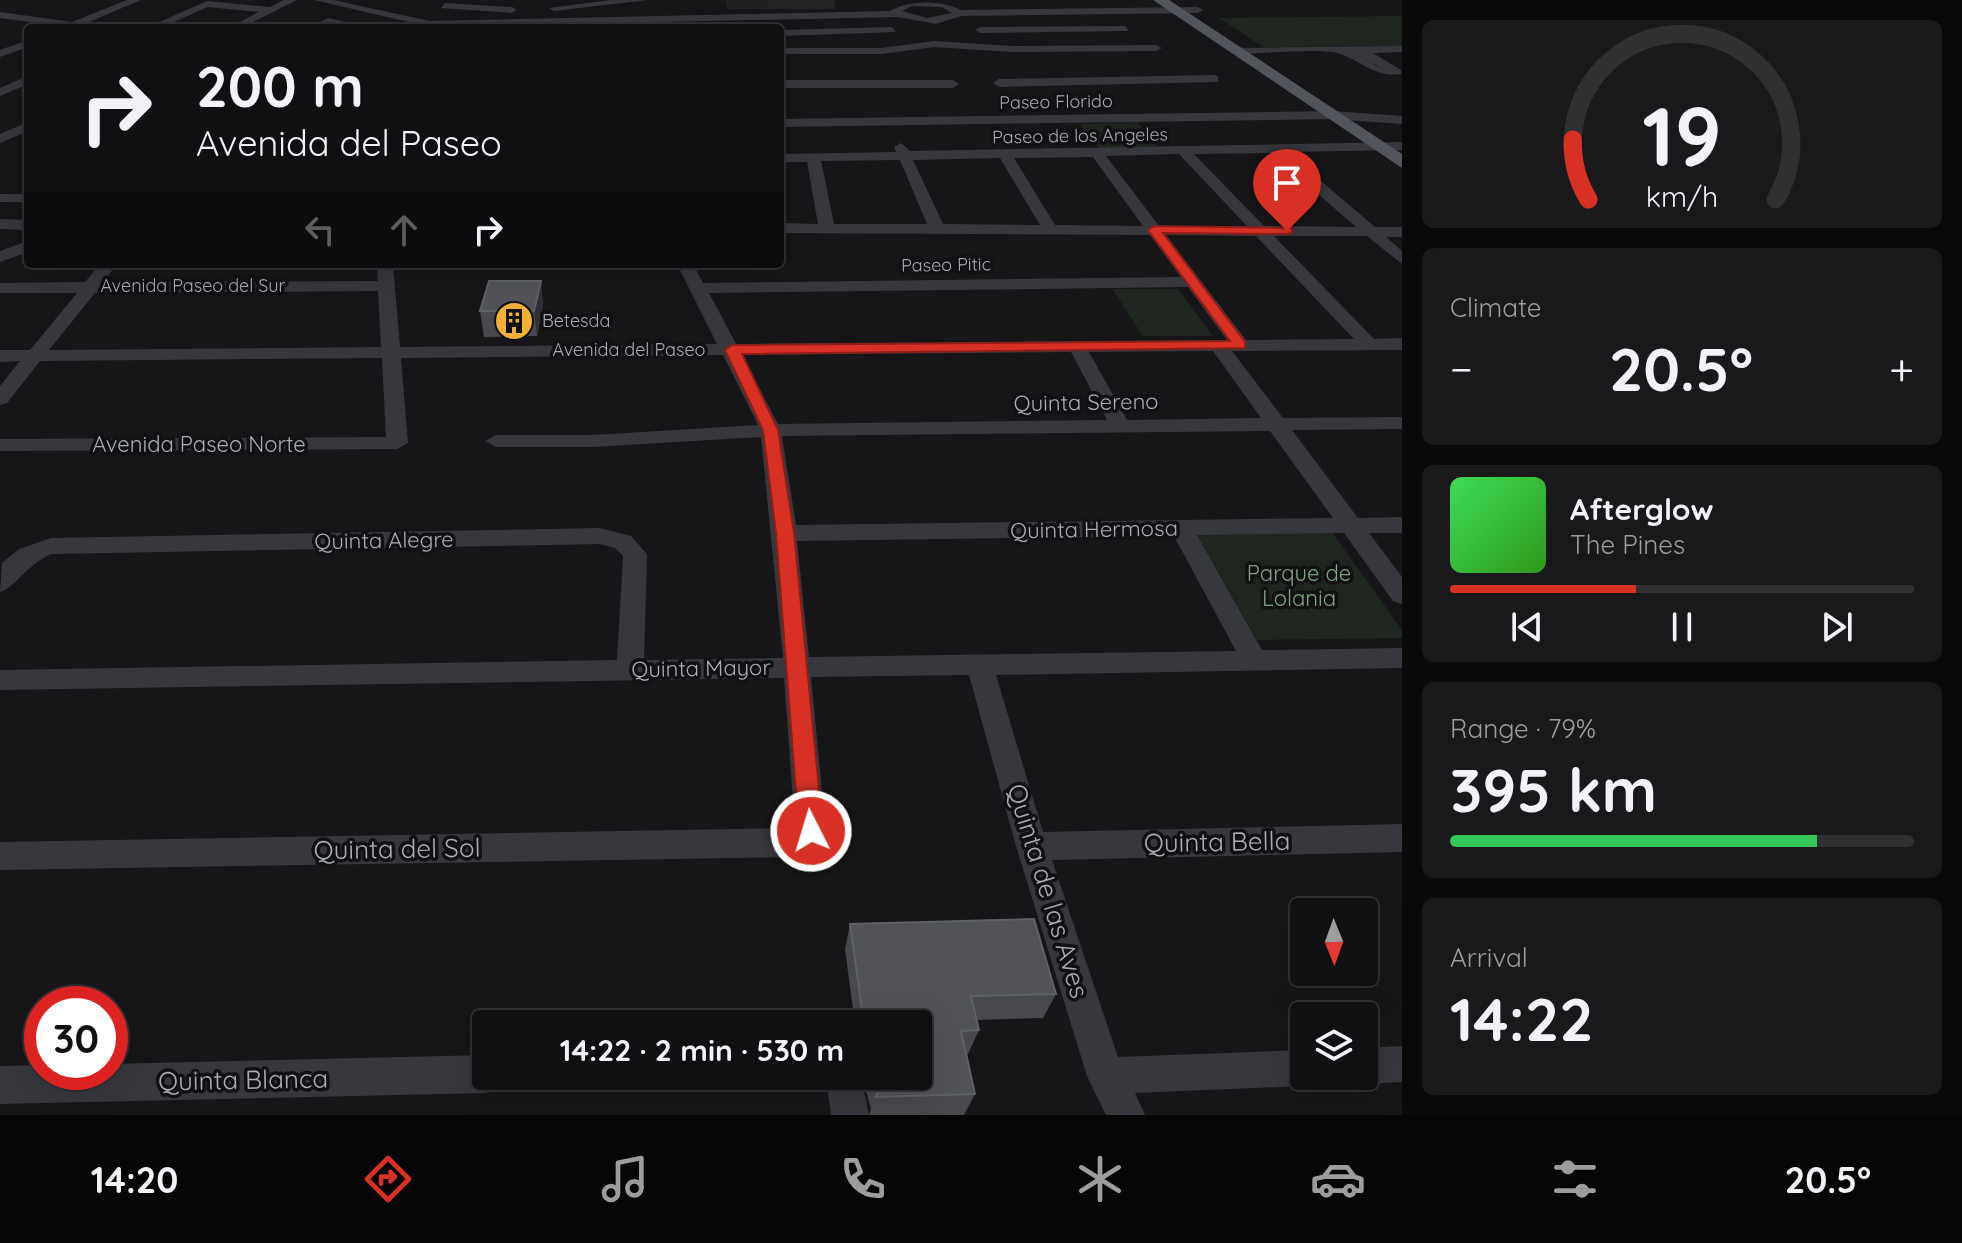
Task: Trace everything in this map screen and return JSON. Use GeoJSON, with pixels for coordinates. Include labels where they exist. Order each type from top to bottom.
{"type":"FeatureCollection","features":[{"type":"Feature","properties":{"kind":"main road"},"geometry":{"type":"LineString","coordinates":[[1180,5],[1260,51],[1402,145]]}},
{"type":"Feature","properties":{"kind":"main road"},"geometry":{"type":"LineString","coordinates":[[1180,5],[1237,51],[1402,162]]}},
{"type":"Feature","properties":{"kind":"street"},"geometry":{"type":"LineString","coordinates":[[76,24],[136,0]]}},
{"type":"Feature","properties":{"kind":"street"},"geometry":{"type":"LineString","coordinates":[[242,24],[292,0]]}},
{"type":"Feature","properties":{"kind":"street"},"geometry":{"type":"LineString","coordinates":[[319,0],[422,23],[897,12],[923,2],[957,10],[1180,5]]}},
{"type":"Feature","properties":{"kind":"street"},"geometry":{"type":"LineString","coordinates":[[578,0],[608,3]]}},
{"type":"Feature","properties":{"kind":"street"},"geometry":{"type":"LineString","coordinates":[[422,23],[453,5],[539,9],[643,0]]}},
{"type":"Feature","properties":{"kind":"street"},"geometry":{"type":"LineString","coordinates":[[160,24],[207,4],[272,10]]}},
{"type":"Feature","properties":{"kind":"street"},"geometry":{"type":"LineString","coordinates":[[897,12],[920,20],[945,20],[957,10]]}},
{"type":"Feature","properties":{"kind":"street"},"geometry":{"type":"LineString","coordinates":[[0,15],[52,24]]}},
{"type":"Feature","properties":{"kind":"street"},"geometry":{"type":"LineString","coordinates":[[920,20],[934,44]]}},
{"type":"Feature","properties":{"kind":"street"},"geometry":{"type":"LineString","coordinates":[[945,20],[959,44]]}},
{"type":"Feature","properties":{"kind":"street"},"geometry":{"type":"LineString","coordinates":[[322,24],[329,21],[341,24]]}},
{"type":"Feature","properties":{"kind":"street"},"geometry":{"type":"LineString","coordinates":[[980,30],[1125,29]]}},
{"type":"Feature","properties":{"kind":"street"},"geometry":{"type":"LineString","coordinates":[[784,33],[892,30]]}},
{"type":"Feature","properties":{"kind":"street"},"geometry":{"type":"LineString","coordinates":[[1059,30],[1077,49]]}},
{"type":"Feature","properties":{"kind":"street"},"geometry":{"type":"LineString","coordinates":[[1,53],[24,44]]}},
{"type":"Feature","properties":{"kind":"street"},"geometry":{"type":"LineString","coordinates":[[784,83],[891,68],[934,44],[1013,49],[1156,48]]}},
{"type":"Feature","properties":{"kind":"street"},"geometry":{"type":"LineString","coordinates":[[1013,49],[1022,60]]}},
{"type":"Feature","properties":{"kind":"street"},"geometry":{"type":"LineString","coordinates":[[1237,51],[1402,49]]}},
{"type":"Feature","properties":{"kind":"street"},"geometry":{"type":"LineString","coordinates":[[1339,50],[1376,70],[1397,72],[1360,50]]}},
{"type":"Feature","properties":{"kind":"street"},"geometry":{"type":"LineString","coordinates":[[784,52],[891,68],[953,84]]}},
{"type":"Feature","properties":{"kind":"street"},"geometry":{"type":"LineString","coordinates":[[1031,71],[1040,82]]}},
{"type":"Feature","properties":{"kind":"street"},"geometry":{"type":"LineString","coordinates":[[999,83],[1214,79]]}},
{"type":"Feature","properties":{"kind":"street"},"geometry":{"type":"LineString","coordinates":[[0,92],[24,82]]}},
{"type":"Feature","properties":{"kind":"street"},"geometry":{"type":"LineString","coordinates":[[885,109],[937,229]]}},
{"type":"Feature","properties":{"kind":"street","name":"Paseo Florido"},"geometry":{"type":"LineString","coordinates":[[784,123],[891,124],[1333,115],[1369,121]]}},
{"type":"Feature","properties":{"kind":"street"},"geometry":{"type":"LineString","coordinates":[[1369,121],[1402,120]]}},
{"type":"Feature","properties":{"kind":"street"},"geometry":{"type":"LineString","coordinates":[[1369,121],[1402,126]]}},
{"type":"Feature","properties":{"kind":"street"},"geometry":{"type":"LineString","coordinates":[[0,139],[24,128]]}},
{"type":"Feature","properties":{"kind":"street","name":"Paseo de los Angeles"},"geometry":{"type":"LineString","coordinates":[[784,158],[1006,156],[1402,145]]}},
{"type":"Feature","properties":{"kind":"street"},"geometry":{"type":"LineString","coordinates":[[1275,149],[1402,259]]}},
{"type":"Feature","properties":{"kind":"street"},"geometry":{"type":"LineString","coordinates":[[1183,151],[1369,344]]}},
{"type":"Feature","properties":{"kind":"street"},"geometry":{"type":"LineString","coordinates":[[1098,154],[1193,282],[1276,424],[1402,595]]}},
{"type":"Feature","properties":{"kind":"street"},"geometry":{"type":"LineString","coordinates":[[1006,156],[1050,229]]}},
{"type":"Feature","properties":{"kind":"street"},"geometry":{"type":"LineString","coordinates":[[813,158],[827,229]]}},
{"type":"Feature","properties":{"kind":"street"},"geometry":{"type":"LineString","coordinates":[[0,198],[24,198]]}},
{"type":"Feature","properties":{"kind":"street"},"geometry":{"type":"LineString","coordinates":[[0,224],[24,225]]}},
{"type":"Feature","properties":{"kind":"street"},"geometry":{"type":"LineString","coordinates":[[784,228],[1402,232]]}},
{"type":"Feature","properties":{"kind":"street"},"geometry":{"type":"LineString","coordinates":[[0,257],[24,248]]}},
{"type":"Feature","properties":{"kind":"street"},"geometry":{"type":"LineString","coordinates":[[0,399],[106,268]]}},
{"type":"Feature","properties":{"kind":"street"},"geometry":{"type":"LineString","coordinates":[[385,268],[393,353]]}},
{"type":"Feature","properties":{"kind":"street"},"geometry":{"type":"LineString","coordinates":[[688,268],[771,430],[785,533],[797,667]]}},
{"type":"Feature","properties":{"kind":"street","name":"Paseo Pitic"},"geometry":{"type":"LineString","coordinates":[[700,288],[1193,282]]}},
{"type":"Feature","properties":{"kind":"street","name":"Avenida Paseo del Sur"},"geometry":{"type":"LineString","coordinates":[[0,288],[386,286]]}},
{"type":"Feature","properties":{"kind":"street","name":"Avenida del Paseo"},"geometry":{"type":"LineString","coordinates":[[0,356],[1402,344]]}},
{"type":"Feature","properties":{"kind":"street"},"geometry":{"type":"LineString","coordinates":[[1077,347],[1120,426]]}},
{"type":"Feature","properties":{"kind":"street","name":"Avenida Paseo Norte"},"geometry":{"type":"LineString","coordinates":[[0,445],[397,443],[393,353]]}},
{"type":"Feature","properties":{"kind":"street","name":"Quinta Sereno"},"geometry":{"type":"LineString","coordinates":[[771,430],[1402,423]]}},
{"type":"Feature","properties":{"kind":"street"},"geometry":{"type":"LineString","coordinates":[[496,441],[592,441],[771,430]]}},
{"type":"Feature","properties":{"kind":"street","name":"Quinta Hermosa"},"geometry":{"type":"LineString","coordinates":[[785,533],[1402,525]]}},
{"type":"Feature","properties":{"kind":"street"},"geometry":{"type":"LineString","coordinates":[[1181,528],[1254,660]]}},
{"type":"Feature","properties":{"kind":"street","name":"Quinta Alegre"},"geometry":{"type":"LineString","coordinates":[[0,583],[15,561],[31,551],[51,546],[600,536],[623,542],[635,554],[630,670]]}},
{"type":"Feature","properties":{"kind":"street","name":"Quinta Mayor"},"geometry":{"type":"LineString","coordinates":[[0,680],[1402,658]]}},
{"type":"Feature","properties":{"kind":"street","name":"Quinta de las Aves"},"geometry":{"type":"LineString","coordinates":[[979,664],[1032,846],[1106,1076],[1126,1115]]}},
{"type":"Feature","properties":{"kind":"street","name":"Quinta del Sol"},"geometry":{"type":"LineString","coordinates":[[0,856],[794,843],[805,839],[811,831],[797,667]]}},
{"type":"Feature","properties":{"kind":"street","name":"Quinta Bella"},"geometry":{"type":"LineString","coordinates":[[1032,846],[1402,838]]}},
{"type":"Feature","properties":{"kind":"street"},"geometry":{"type":"LineString","coordinates":[[1378,1065],[1402,1064]]}},
{"type":"Feature","properties":{"kind":"street"},"geometry":{"type":"LineString","coordinates":[[1106,1076],[1290,1069]]}},
{"type":"Feature","properties":{"kind":"street","name":"Quinta Blanca"},"geometry":{"type":"LineString","coordinates":[[0,1085],[472,1074]]}},
{"type":"Feature","properties":{"kind":"street"},"geometry":{"type":"LineString","coordinates":[[846,1090],[850,1115]]}},
{"type":"Feature","properties":{"kind":"shaded area"},"geometry":{"type":"Polygon","coordinates":[[[726,0],[835,0],[835,9],[727,9],[726,0]]]}},
{"type":"Feature","properties":{"kind":"green space"},"geometry":{"type":"Polygon","coordinates":[[[1402,16],[1402,46],[1263,47],[1219,18],[1402,16]]]}},
{"type":"Feature","properties":{"kind":"green space"},"geometry":{"type":"Polygon","coordinates":[[[1137,122],[1159,149],[1101,150],[1080,124],[1137,122]]]}},
{"type":"Feature","properties":{"kind":"green space"},"geometry":{"type":"Polygon","coordinates":[[[1112,289],[1178,289],[1213,336],[1143,336],[1112,289]]]}},
{"type":"Feature","properties":{"kind":"green space","name":"Parque de Lolania"},"geometry":{"type":"Polygon","coordinates":[[[1332,532],[1402,630],[1402,638],[1257,640],[1196,533],[1332,532]]]}},
{"type":"Feature","properties":{"kind":"building"},"geometry":{"type":"Polygon","coordinates":[[[489,281],[541,281],[534,311],[480,311],[489,281]]]}},
{"type":"Feature","properties":{"kind":"building"},"geometry":{"type":"Polygon","coordinates":[[[1034,919],[1056,994],[971,996],[979,1030],[961,1031],[975,1094],[875,1097],[878,1090],[932,1090],[932,1010],[862,1010],[850,924],[1034,919]]]}},
{"type":"Feature","properties":{"kind":"place","name":"Betesda"},"geometry":{"type":"Point","coordinates":[514,321]}},
{"type":"Feature","properties":{"kind":"route"},"geometry":{"type":"LineString","coordinates":[[811,831],[785,533],[771,430],[732,350],[1240,345],[1154,230],[1287,231]]}}]}
